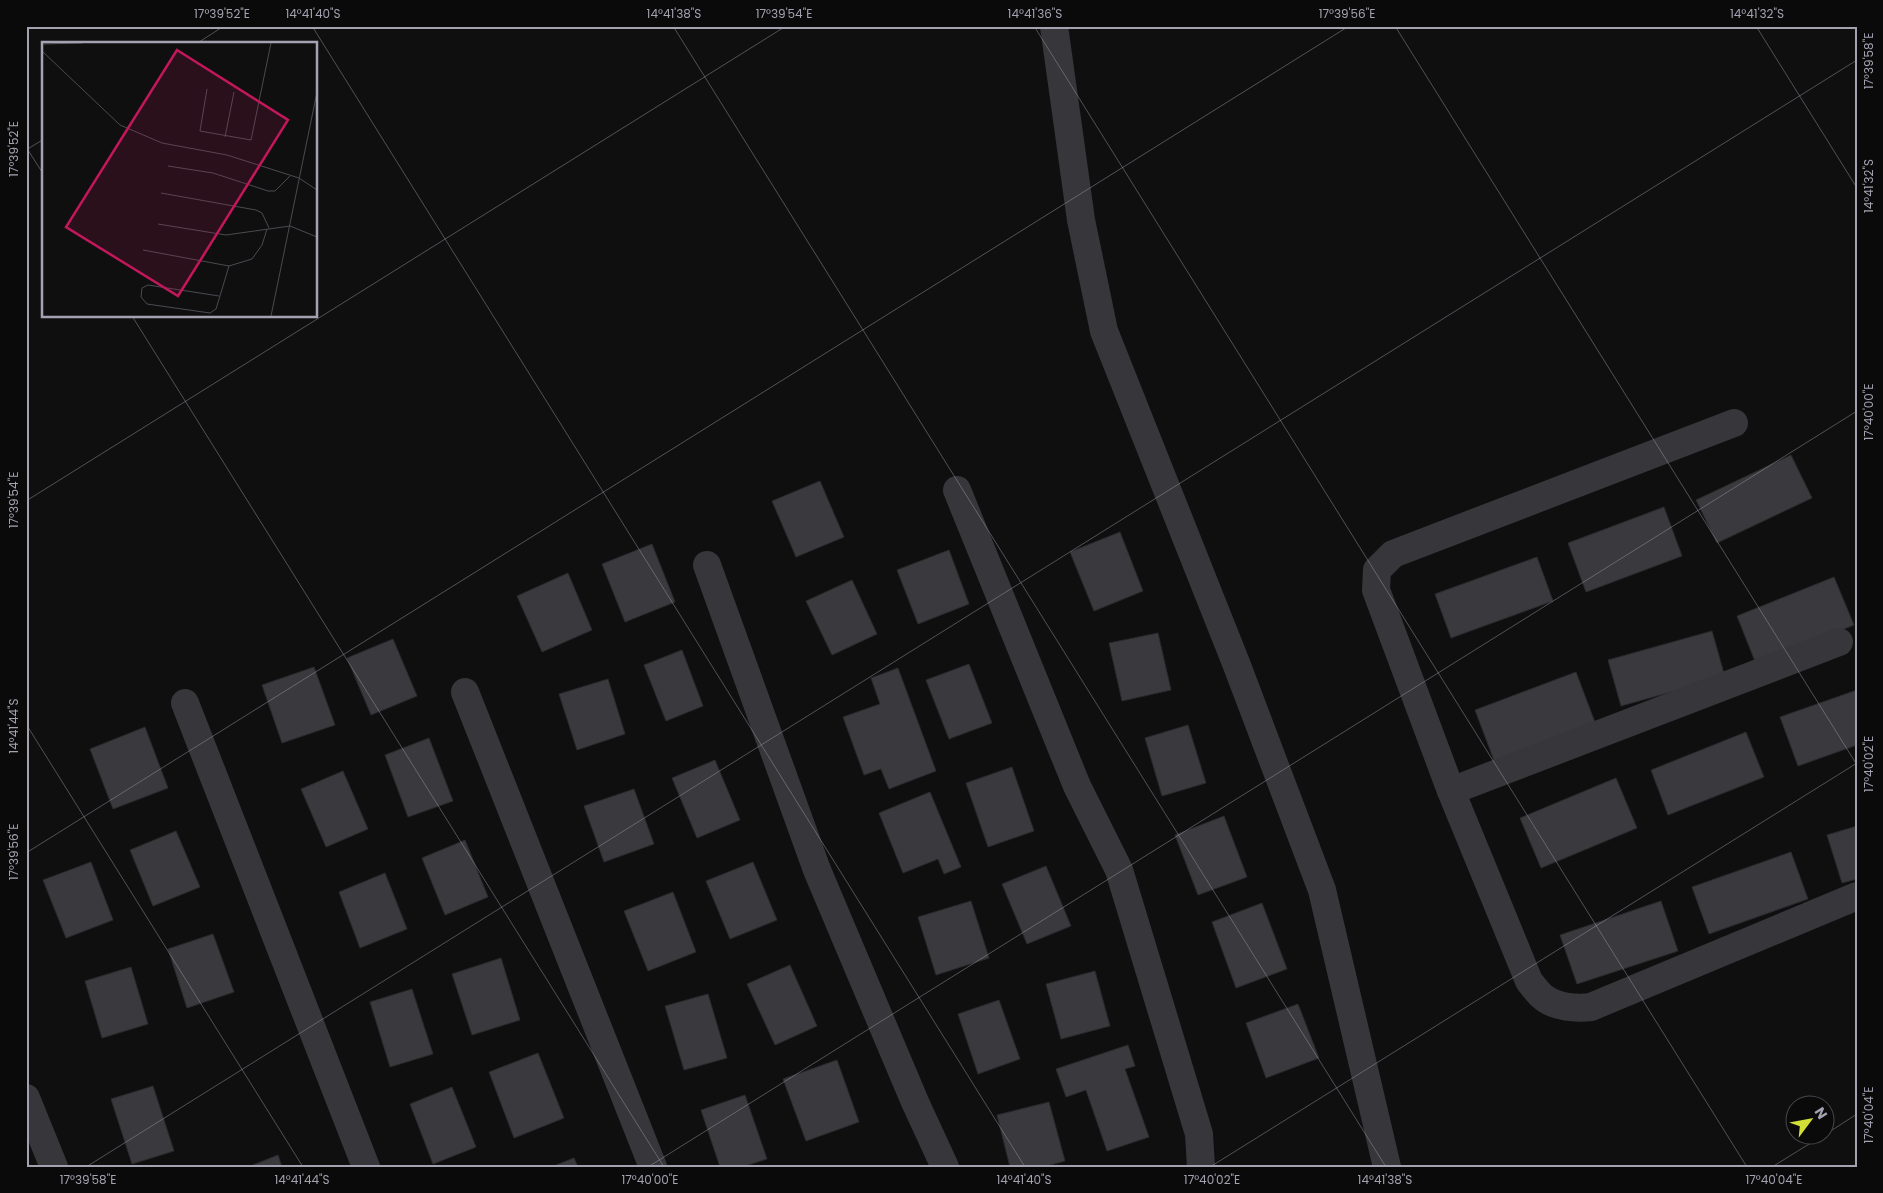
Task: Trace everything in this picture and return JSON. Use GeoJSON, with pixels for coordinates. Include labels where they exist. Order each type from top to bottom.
{"type":"FeatureCollection","features":[{"type":"Feature","properties":{"kind":"street"},"geometry":{"type":"LineString","coordinates":[[1054,26],[1081,220],[1104,331],[1240,672],[1322,890],[1387,1167]]}},
{"type":"Feature","properties":{"kind":"street"},"geometry":{"type":"LineString","coordinates":[[1734,423],[1393,554],[1380,565],[1376,576],[1376,590],[1451,791],[1529,981],[1543,997],[1555,1004],[1578,1008],[1591,1007],[1857,896]]}},
{"type":"Feature","properties":{"kind":"street"},"geometry":{"type":"LineString","coordinates":[[957,490],[1078,786],[1118,870],[1199,1134],[1201,1167]]}},
{"type":"Feature","properties":{"kind":"street"},"geometry":{"type":"LineString","coordinates":[[707,565],[818,870],[915,1102],[945,1167]]}},
{"type":"Feature","properties":{"kind":"street"},"geometry":{"type":"LineString","coordinates":[[1451,791],[1839,642]]}},
{"type":"Feature","properties":{"kind":"street"},"geometry":{"type":"LineString","coordinates":[[465,692],[653,1167]]}},
{"type":"Feature","properties":{"kind":"street"},"geometry":{"type":"LineString","coordinates":[[185,703],[366,1167]]}},
{"type":"Feature","properties":{"kind":"street"},"geometry":{"type":"LineString","coordinates":[[26,1098],[54,1167]]}},
{"type":"Feature","properties":{"kind":"building"},"geometry":{"type":"Polygon","coordinates":[[[1791,455],[1812,498],[1717,543],[1696,500],[1791,455]]]}},
{"type":"Feature","properties":{"kind":"building"},"geometry":{"type":"Polygon","coordinates":[[[820,481],[844,537],[796,557],[772,501],[820,481]]]}},
{"type":"Feature","properties":{"kind":"building"},"geometry":{"type":"Polygon","coordinates":[[[1664,507],[1682,556],[1586,592],[1568,543],[1664,507]]]}},
{"type":"Feature","properties":{"kind":"building"},"geometry":{"type":"Polygon","coordinates":[[[1120,532],[1143,591],[1094,611],[1070,552],[1120,532]]]}},
{"type":"Feature","properties":{"kind":"building"},"geometry":{"type":"Polygon","coordinates":[[[652,544],[675,602],[625,622],[602,564],[652,544]]]}},
{"type":"Feature","properties":{"kind":"building"},"geometry":{"type":"Polygon","coordinates":[[[949,550],[969,604],[918,624],[897,570],[949,550]]]}},
{"type":"Feature","properties":{"kind":"building"},"geometry":{"type":"Polygon","coordinates":[[[1537,557],[1553,601],[1451,638],[1435,594],[1537,557]]]}},
{"type":"Feature","properties":{"kind":"building"},"geometry":{"type":"Polygon","coordinates":[[[568,573],[592,630],[542,652],[517,596],[568,573]]]}},
{"type":"Feature","properties":{"kind":"building"},"geometry":{"type":"Polygon","coordinates":[[[1834,577],[1854,625],[1756,664],[1737,616],[1834,577]]]}},
{"type":"Feature","properties":{"kind":"building"},"geometry":{"type":"Polygon","coordinates":[[[852,580],[877,634],[832,655],[806,601],[852,580]]]}},
{"type":"Feature","properties":{"kind":"building"},"geometry":{"type":"Polygon","coordinates":[[[1712,631],[1725,677],[1621,706],[1608,660],[1712,631]]]}},
{"type":"Feature","properties":{"kind":"building"},"geometry":{"type":"Polygon","coordinates":[[[1158,633],[1171,690],[1122,701],[1109,643],[1158,633]]]}},
{"type":"Feature","properties":{"kind":"building"},"geometry":{"type":"Polygon","coordinates":[[[393,639],[417,696],[371,715],[347,658],[393,639]]]}},
{"type":"Feature","properties":{"kind":"building"},"geometry":{"type":"Polygon","coordinates":[[[682,650],[703,706],[666,721],[644,665],[682,650]]]}},
{"type":"Feature","properties":{"kind":"building"},"geometry":{"type":"Polygon","coordinates":[[[969,664],[992,723],[949,739],[926,680],[969,664]]]}},
{"type":"Feature","properties":{"kind":"building"},"geometry":{"type":"Polygon","coordinates":[[[314,667],[335,725],[282,743],[262,685],[314,667]]]}},
{"type":"Feature","properties":{"kind":"building"},"geometry":{"type":"Polygon","coordinates":[[[898,668],[936,771],[889,789],[881,769],[864,775],[843,717],[880,704],[871,678],[898,668]]]}},
{"type":"Feature","properties":{"kind":"building"},"geometry":{"type":"Polygon","coordinates":[[[1576,672],[1596,725],[1495,763],[1475,710],[1576,672]]]}},
{"type":"Feature","properties":{"kind":"building"},"geometry":{"type":"Polygon","coordinates":[[[608,679],[625,734],[577,750],[559,694],[608,679]]]}},
{"type":"Feature","properties":{"kind":"building"},"geometry":{"type":"Polygon","coordinates":[[[1857,690],[1857,745],[1798,766],[1780,717],[1857,690]]]}},
{"type":"Feature","properties":{"kind":"building"},"geometry":{"type":"Polygon","coordinates":[[[1188,725],[1206,783],[1162,796],[1145,738],[1188,725]]]}},
{"type":"Feature","properties":{"kind":"building"},"geometry":{"type":"Polygon","coordinates":[[[145,727],[168,788],[113,809],[90,749],[145,727]]]}},
{"type":"Feature","properties":{"kind":"building"},"geometry":{"type":"Polygon","coordinates":[[[1746,732],[1764,777],[1668,815],[1651,770],[1746,732]]]}},
{"type":"Feature","properties":{"kind":"building"},"geometry":{"type":"Polygon","coordinates":[[[429,738],[453,801],[408,817],[385,755],[429,738]]]}},
{"type":"Feature","properties":{"kind":"building"},"geometry":{"type":"Polygon","coordinates":[[[715,760],[740,820],[697,838],[672,778],[715,760]]]}},
{"type":"Feature","properties":{"kind":"building"},"geometry":{"type":"Polygon","coordinates":[[[1012,767],[1034,831],[988,847],[966,783],[1012,767]]]}},
{"type":"Feature","properties":{"kind":"building"},"geometry":{"type":"Polygon","coordinates":[[[343,771],[368,829],[326,847],[301,789],[343,771]]]}},
{"type":"Feature","properties":{"kind":"building"},"geometry":{"type":"Polygon","coordinates":[[[1616,778],[1637,828],[1541,868],[1520,818],[1616,778]]]}},
{"type":"Feature","properties":{"kind":"building"},"geometry":{"type":"Polygon","coordinates":[[[634,789],[654,844],[604,862],[584,806],[634,789]]]}},
{"type":"Feature","properties":{"kind":"building"},"geometry":{"type":"Polygon","coordinates":[[[930,792],[961,867],[944,874],[938,859],[903,873],[879,813],[930,792]]]}},
{"type":"Feature","properties":{"kind":"building"},"geometry":{"type":"Polygon","coordinates":[[[1224,816],[1247,877],[1198,895],[1175,835],[1224,816]]]}},
{"type":"Feature","properties":{"kind":"building"},"geometry":{"type":"Polygon","coordinates":[[[1857,826],[1857,879],[1842,883],[1827,835],[1857,826]]]}},
{"type":"Feature","properties":{"kind":"building"},"geometry":{"type":"Polygon","coordinates":[[[176,831],[200,887],[153,906],[130,850],[176,831]]]}},
{"type":"Feature","properties":{"kind":"building"},"geometry":{"type":"Polygon","coordinates":[[[465,840],[488,897],[445,915],[422,858],[465,840]]]}},
{"type":"Feature","properties":{"kind":"building"},"geometry":{"type":"Polygon","coordinates":[[[1791,852],[1808,899],[1709,934],[1692,887],[1791,852]]]}},
{"type":"Feature","properties":{"kind":"building"},"geometry":{"type":"Polygon","coordinates":[[[91,862],[113,920],[66,938],[43,880],[91,862]]]}},
{"type":"Feature","properties":{"kind":"building"},"geometry":{"type":"Polygon","coordinates":[[[753,862],[777,920],[730,939],[706,881],[753,862]]]}},
{"type":"Feature","properties":{"kind":"building"},"geometry":{"type":"Polygon","coordinates":[[[1046,866],[1071,926],[1027,944],[1002,884],[1046,866]]]}},
{"type":"Feature","properties":{"kind":"building"},"geometry":{"type":"Polygon","coordinates":[[[385,873],[407,929],[360,948],[339,892],[385,873]]]}},
{"type":"Feature","properties":{"kind":"building"},"geometry":{"type":"Polygon","coordinates":[[[673,892],[696,952],[648,971],[624,911],[673,892]]]}},
{"type":"Feature","properties":{"kind":"building"},"geometry":{"type":"Polygon","coordinates":[[[971,901],[989,958],[936,975],[918,917],[971,901]]]}},
{"type":"Feature","properties":{"kind":"building"},"geometry":{"type":"Polygon","coordinates":[[[1661,901],[1678,951],[1577,984],[1560,935],[1661,901]]]}},
{"type":"Feature","properties":{"kind":"building"},"geometry":{"type":"Polygon","coordinates":[[[1262,903],[1287,969],[1236,988],[1212,922],[1262,903]]]}},
{"type":"Feature","properties":{"kind":"building"},"geometry":{"type":"Polygon","coordinates":[[[213,934],[234,992],[187,1008],[168,949],[213,934]]]}},
{"type":"Feature","properties":{"kind":"building"},"geometry":{"type":"Polygon","coordinates":[[[501,958],[520,1020],[472,1035],[452,974],[501,958]]]}},
{"type":"Feature","properties":{"kind":"building"},"geometry":{"type":"Polygon","coordinates":[[[790,965],[817,1026],[775,1045],[747,984],[790,965]]]}},
{"type":"Feature","properties":{"kind":"building"},"geometry":{"type":"Polygon","coordinates":[[[131,967],[148,1024],[102,1038],[85,981],[131,967]]]}},
{"type":"Feature","properties":{"kind":"building"},"geometry":{"type":"Polygon","coordinates":[[[1095,971],[1110,1026],[1061,1039],[1046,984],[1095,971]]]}},
{"type":"Feature","properties":{"kind":"building"},"geometry":{"type":"Polygon","coordinates":[[[412,989],[433,1054],[390,1067],[370,1002],[412,989]]]}},
{"type":"Feature","properties":{"kind":"building"},"geometry":{"type":"Polygon","coordinates":[[[708,994],[727,1058],[684,1070],[665,1006],[708,994]]]}},
{"type":"Feature","properties":{"kind":"building"},"geometry":{"type":"Polygon","coordinates":[[[999,1000],[1020,1059],[978,1074],[958,1014],[999,1000]]]}},
{"type":"Feature","properties":{"kind":"building"},"geometry":{"type":"Polygon","coordinates":[[[1298,1004],[1319,1058],[1266,1078],[1246,1023],[1298,1004]]]}},
{"type":"Feature","properties":{"kind":"building"},"geometry":{"type":"Polygon","coordinates":[[[1128,1045],[1135,1066],[1125,1069],[1149,1137],[1107,1151],[1086,1090],[1066,1097],[1056,1069],[1128,1045]]]}},
{"type":"Feature","properties":{"kind":"building"},"geometry":{"type":"Polygon","coordinates":[[[538,1053],[564,1118],[514,1138],[489,1072],[538,1053]]]}},
{"type":"Feature","properties":{"kind":"building"},"geometry":{"type":"Polygon","coordinates":[[[837,1060],[859,1122],[806,1141],[783,1079],[837,1060]]]}},
{"type":"Feature","properties":{"kind":"building"},"geometry":{"type":"Polygon","coordinates":[[[153,1086],[174,1151],[132,1164],[111,1099],[153,1086]]]}},
{"type":"Feature","properties":{"kind":"building"},"geometry":{"type":"Polygon","coordinates":[[[452,1087],[476,1147],[433,1164],[410,1104],[452,1087]]]}},
{"type":"Feature","properties":{"kind":"building"},"geometry":{"type":"Polygon","coordinates":[[[745,1095],[767,1159],[742,1167],[720,1167],[701,1110],[745,1095]]]}},
{"type":"Feature","properties":{"kind":"building"},"geometry":{"type":"Polygon","coordinates":[[[1049,1102],[1065,1161],[1043,1167],[1010,1167],[997,1115],[1049,1102]]]}},
{"type":"Feature","properties":{"kind":"building"},"geometry":{"type":"Polygon","coordinates":[[[278,1155],[282,1167],[248,1167],[278,1155]]]}},
{"type":"Feature","properties":{"kind":"building"},"geometry":{"type":"Polygon","coordinates":[[[574,1158],[578,1167],[551,1167],[574,1158]]]}}]}
